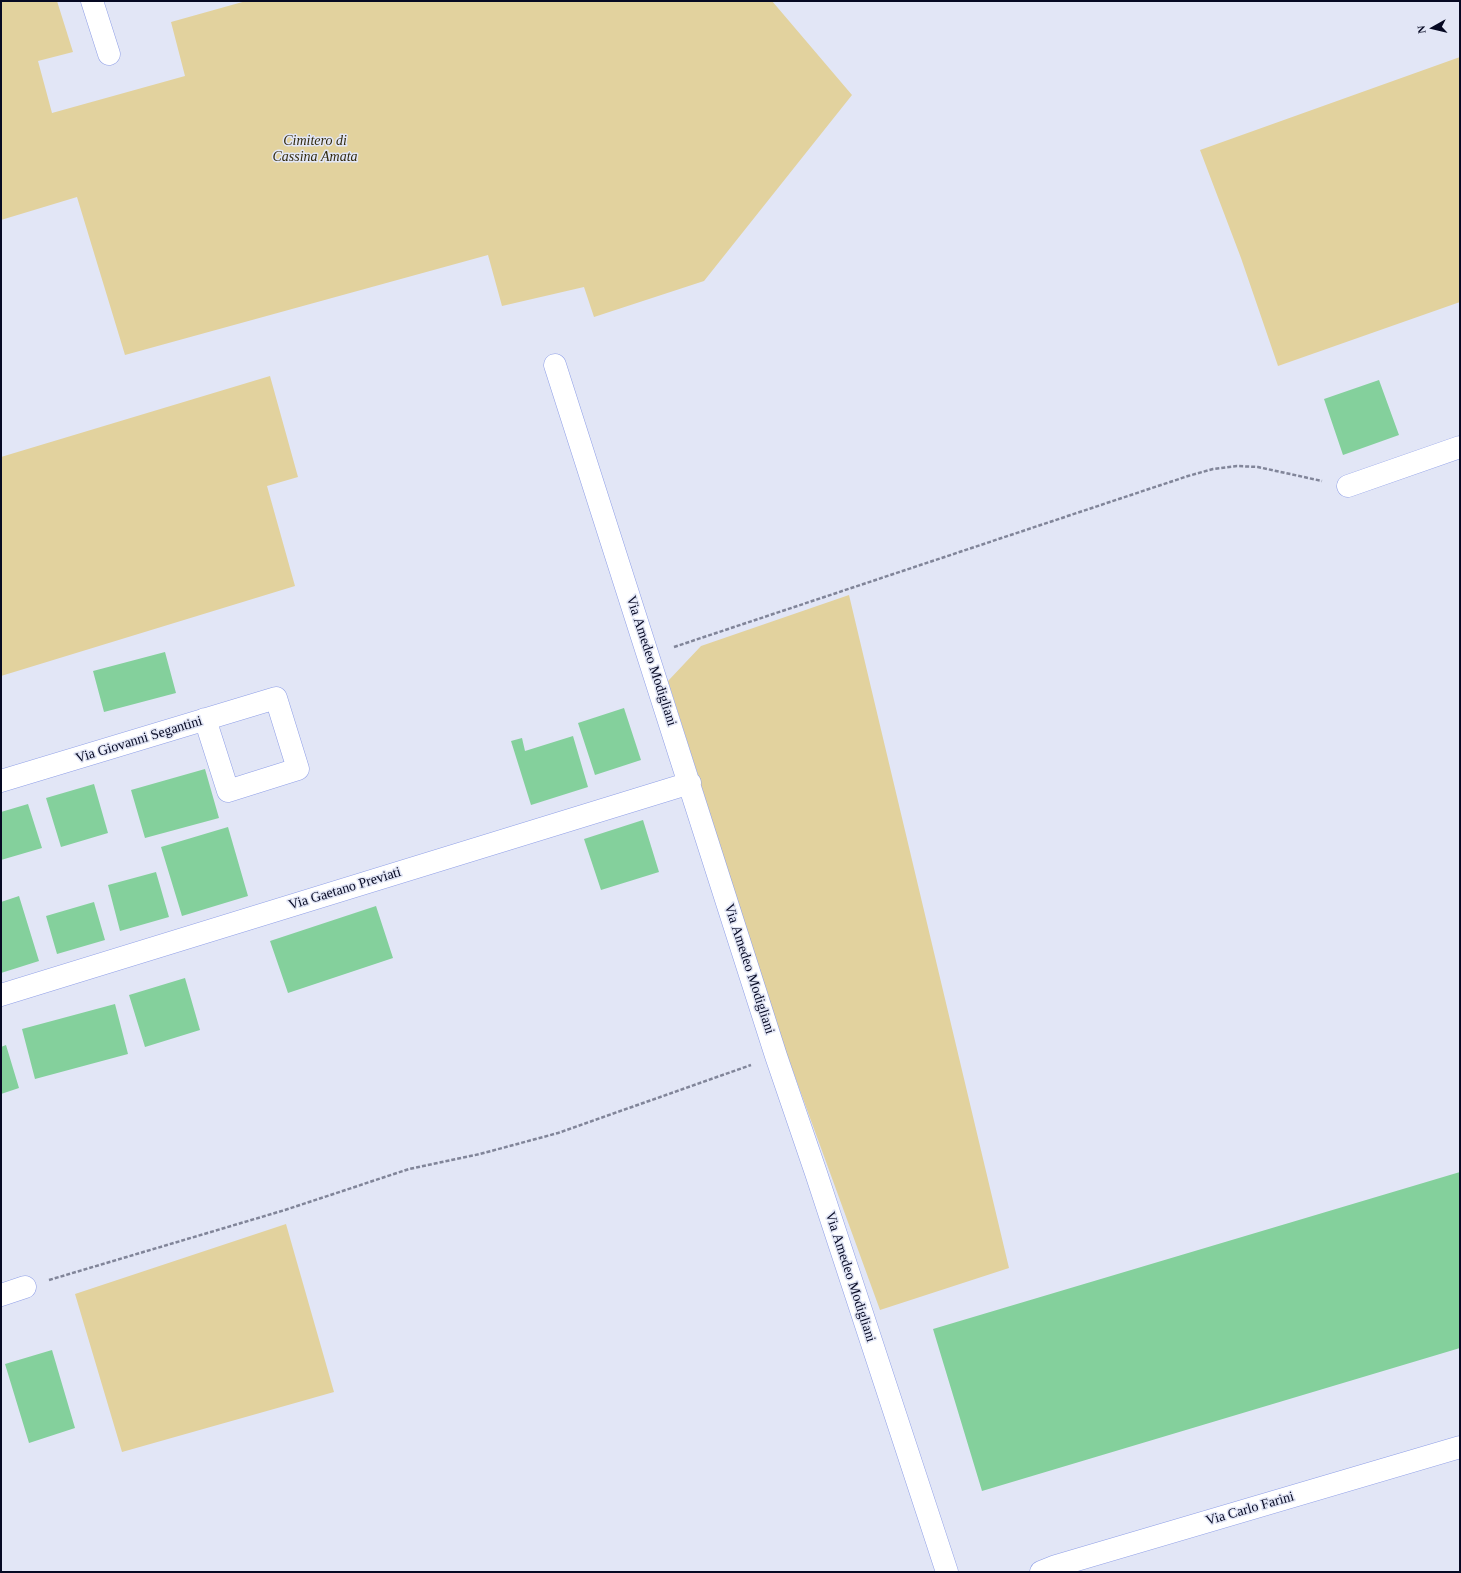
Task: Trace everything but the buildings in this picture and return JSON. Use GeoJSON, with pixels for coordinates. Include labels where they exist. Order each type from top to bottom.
{"type":"FeatureCollection","features":[{"type":"Feature","properties":{"kind":"street"},"geometry":{"type":"LineString","coordinates":[[92,1],[109,54]]}},
{"type":"Feature","properties":{"kind":"street","name":"Via Amedeo Modigliani"},"geometry":{"type":"LineString","coordinates":[[555,365],[690,783],[776,1056],[824,1196],[947,1572]]}},
{"type":"Feature","properties":{"kind":"street"},"geometry":{"type":"LineString","coordinates":[[1348,486],[1460,447]]}},
{"type":"Feature","properties":{"kind":"street","name":"Via Giovanni Segantini"},"geometry":{"type":"LineString","coordinates":[[1,781],[205,719],[276,698],[298,769],[228,791],[205,719]]}},
{"type":"Feature","properties":{"kind":"street","name":"Via Gaetano Previati"},"geometry":{"type":"LineString","coordinates":[[1,995],[690,783]]}},
{"type":"Feature","properties":{"kind":"street"},"geometry":{"type":"LineString","coordinates":[[1,1295],[25,1287]]}},
{"type":"Feature","properties":{"kind":"street","name":"Via Carlo Farini"},"geometry":{"type":"LineString","coordinates":[[1041,1572],[1056,1566],[1460,1447]]}},
{"type":"Feature","properties":{"kind":"path"},"geometry":{"type":"LineString","coordinates":[[649,657],[754,620],[1213,469],[1237,466],[1258,467],[1348,486]]}},
{"type":"Feature","properties":{"kind":"path"},"geometry":{"type":"LineString","coordinates":[[25,1287],[285,1210],[409,1169],[480,1154],[558,1133],[776,1056]]}},
{"type":"Feature","properties":{"kind":"green space","name":"Cimitero di Cassina Amata"},"geometry":{"type":"Polygon","coordinates":[[[1,1],[57,1],[73,52],[38,61],[52,113],[185,76],[171,22],[246,1],[772,1],[852,95],[704,281],[594,317],[584,287],[502,306],[488,255],[125,355],[77,197],[1,220],[1,1]]]}},
{"type":"Feature","properties":{"kind":"green space"},"geometry":{"type":"Polygon","coordinates":[[[1460,57],[1460,302],[1278,366],[1241,258],[1200,150],[1460,57]]]}},
{"type":"Feature","properties":{"kind":"green space"},"geometry":{"type":"Polygon","coordinates":[[[270,376],[298,477],[267,486],[295,586],[1,676],[1,457],[270,376]]]}},
{"type":"Feature","properties":{"kind":"green space"},"geometry":{"type":"Polygon","coordinates":[[[849,595],[1009,1268],[880,1310],[782,1041],[668,681],[701,646],[849,595]]]}},
{"type":"Feature","properties":{"kind":"green space"},"geometry":{"type":"Polygon","coordinates":[[[286,1224],[334,1392],[122,1452],[75,1294],[286,1224]]]}}]}
